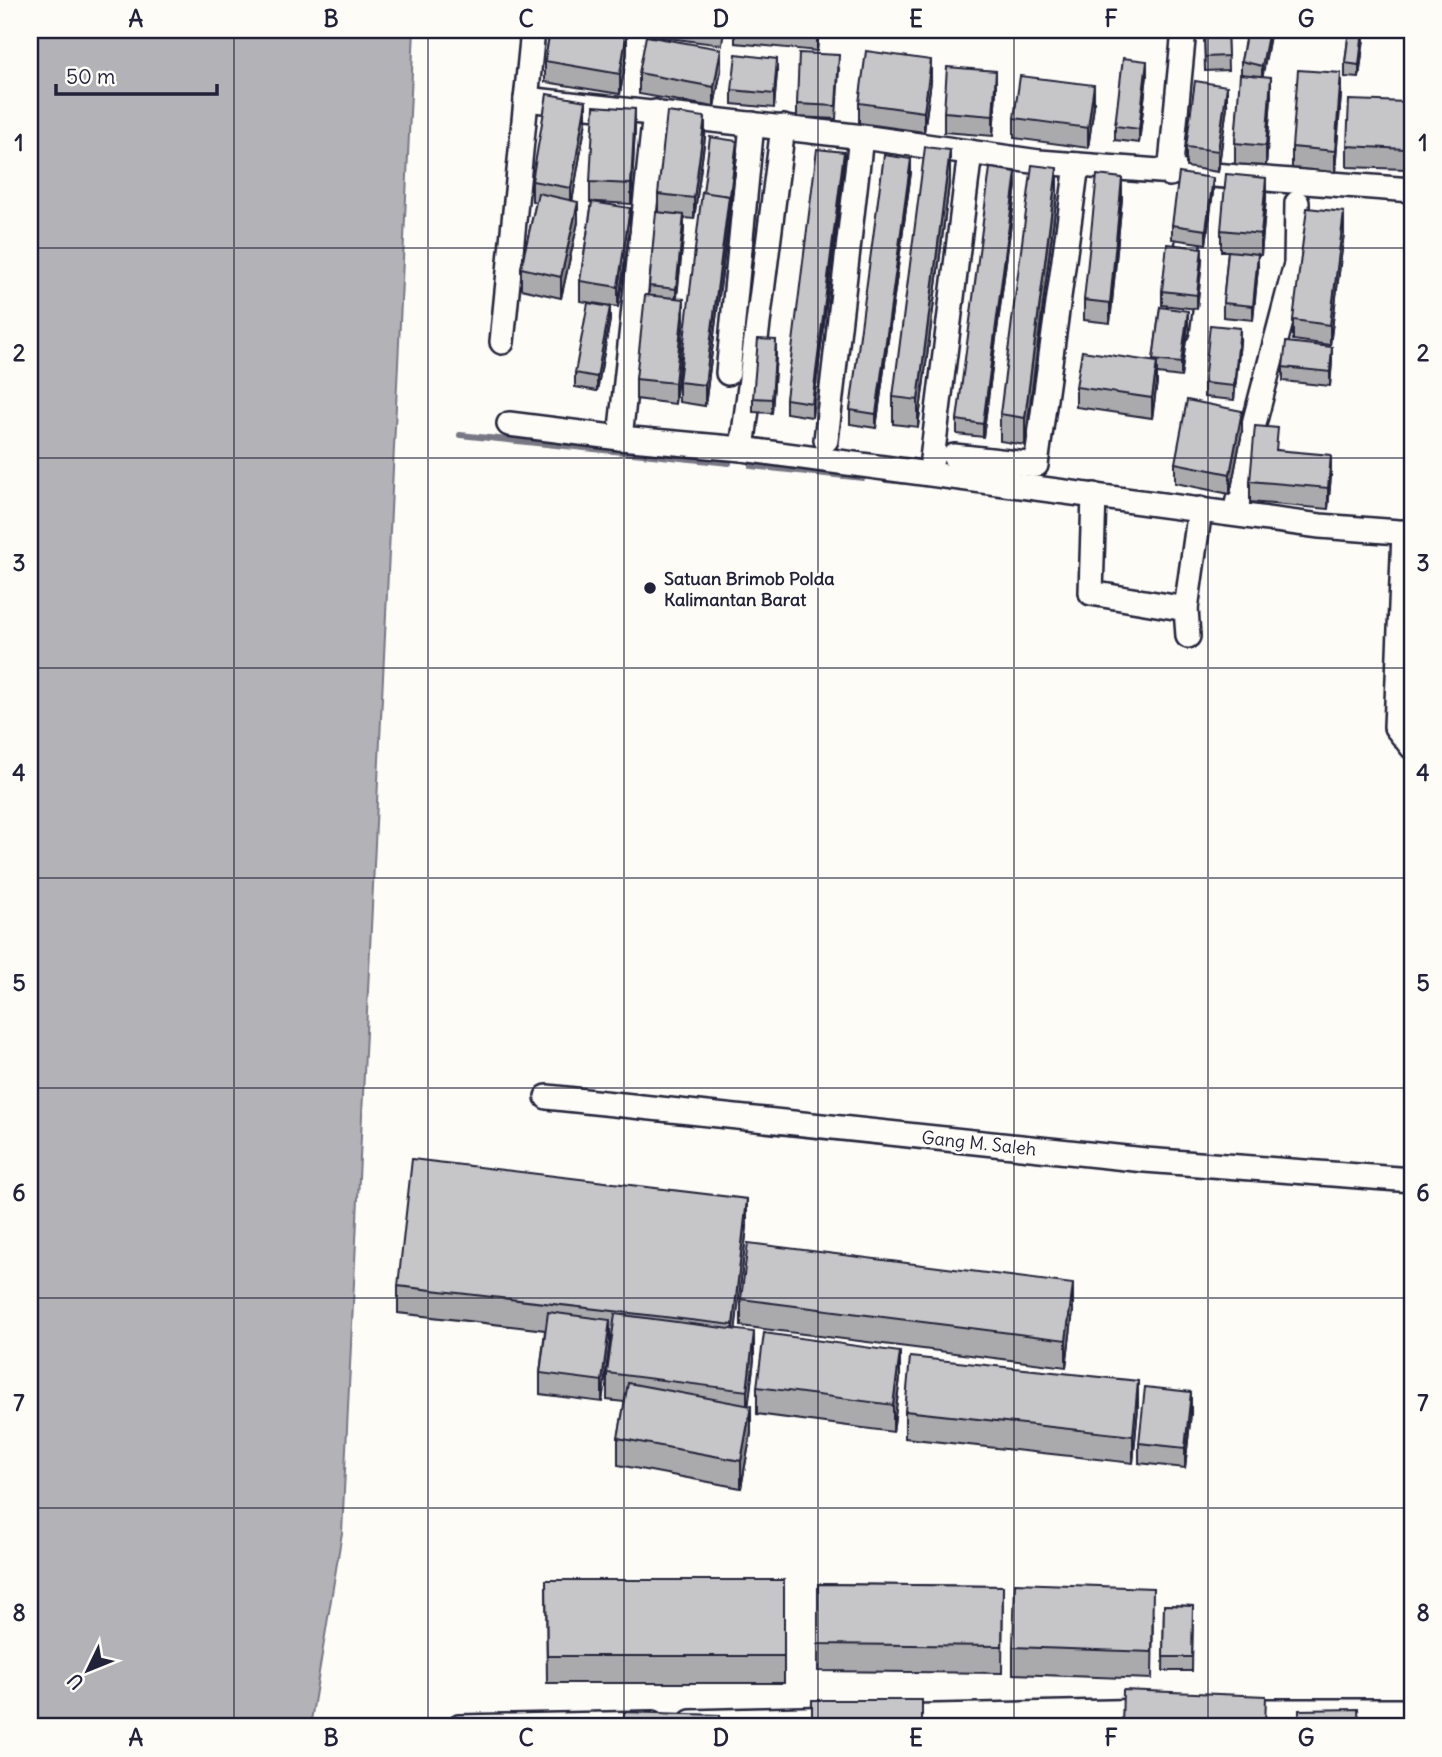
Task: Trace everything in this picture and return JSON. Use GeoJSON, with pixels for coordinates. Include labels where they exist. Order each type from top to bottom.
{"type":"FeatureCollection","features":[{"type":"Feature","properties":{"kind":"street"},"geometry":{"type":"LineString","coordinates":[[502,342],[533,30]]}},
{"type":"Feature","properties":{"kind":"street"},"geometry":{"type":"LineString","coordinates":[[1170,174],[1184,30]]}},
{"type":"Feature","properties":{"kind":"street"},"geometry":{"type":"LineString","coordinates":[[526,99],[860,136],[1077,165],[1196,176],[1412,190]]}},
{"type":"Feature","properties":{"kind":"street"},"geometry":{"type":"LineString","coordinates":[[620,438],[655,112]]}},
{"type":"Feature","properties":{"kind":"street"},"geometry":{"type":"LineString","coordinates":[[729,373],[752,124]]}},
{"type":"Feature","properties":{"kind":"street"},"geometry":{"type":"LineString","coordinates":[[743,449],[783,127]]}},
{"type":"Feature","properties":{"kind":"street"},"geometry":{"type":"LineString","coordinates":[[826,440],[860,136]]}},
{"type":"Feature","properties":{"kind":"street"},"geometry":{"type":"LineString","coordinates":[[970,152],[943,457],[1036,465],[1077,165]]}},
{"type":"Feature","properties":{"kind":"street"},"geometry":{"type":"LineString","coordinates":[[1177,331],[1196,176]]}},
{"type":"Feature","properties":{"kind":"street"},"geometry":{"type":"LineString","coordinates":[[1235,514],[1255,420],[1296,264],[1297,203]]}},
{"type":"Feature","properties":{"kind":"street"},"geometry":{"type":"LineString","coordinates":[[509,424],[620,438],[743,449],[1320,526],[1408,532],[1396,727],[1412,747]]}},
{"type":"Feature","properties":{"kind":"street"},"geometry":{"type":"LineString","coordinates":[[1094,495],[1091,593],[1186,609]]}},
{"type":"Feature","properties":{"kind":"street"},"geometry":{"type":"LineString","coordinates":[[1188,636],[1186,609],[1200,509]]}},
{"type":"Feature","properties":{"kind":"street","name":"Gang M. Saleh"},"geometry":{"type":"LineString","coordinates":[[547,1097],[1145,1160],[1412,1180]]}},
{"type":"Feature","properties":{"kind":"street"},"geometry":{"type":"LineString","coordinates":[[459,1727],[1177,1711]]}},
{"type":"Feature","properties":{"kind":"street"},"geometry":{"type":"LineString","coordinates":[[1218,1711],[1412,1711]]}},
{"type":"Feature","properties":{"kind":"shaded area"},"geometry":{"type":"Polygon","coordinates":[[[30,30],[414,30],[342,1533],[310,1727],[30,1727],[30,30]]]}},
{"type":"Feature","properties":{"kind":"building"},"geometry":{"type":"Polygon","coordinates":[[[550,30],[627,32],[620,74],[545,61],[550,30]]]}},
{"type":"Feature","properties":{"kind":"building"},"geometry":{"type":"Polygon","coordinates":[[[1204,30],[1227,30],[1228,56],[1205,57],[1204,30]]]}},
{"type":"Feature","properties":{"kind":"building"},"geometry":{"type":"Polygon","coordinates":[[[1247,30],[1269,30],[1262,66],[1241,61],[1247,30]]]}},
{"type":"Feature","properties":{"kind":"building"},"geometry":{"type":"Polygon","coordinates":[[[1349,30],[1363,30],[1359,65],[1345,63],[1349,30]]]}},
{"type":"Feature","properties":{"kind":"building"},"geometry":{"type":"Polygon","coordinates":[[[646,36],[721,49],[714,87],[639,73],[646,36]]]}},
{"type":"Feature","properties":{"kind":"building"},"geometry":{"type":"Polygon","coordinates":[[[866,51],[931,60],[924,112],[859,103],[866,51]]]}},
{"type":"Feature","properties":{"kind":"building"},"geometry":{"type":"Polygon","coordinates":[[[799,53],[839,55],[836,106],[797,104],[799,53]]]}},
{"type":"Feature","properties":{"kind":"building"},"geometry":{"type":"Polygon","coordinates":[[[736,54],[777,59],[774,94],[732,90],[736,54]]]}},
{"type":"Feature","properties":{"kind":"building"},"geometry":{"type":"Polygon","coordinates":[[[1123,58],[1147,61],[1139,129],[1115,126],[1123,58]]]}},
{"type":"Feature","properties":{"kind":"building"},"geometry":{"type":"Polygon","coordinates":[[[947,67],[996,71],[993,116],[944,112],[947,67]]]}},
{"type":"Feature","properties":{"kind":"building"},"geometry":{"type":"Polygon","coordinates":[[[1298,70],[1341,73],[1335,151],[1292,147],[1298,70]]]}},
{"type":"Feature","properties":{"kind":"building"},"geometry":{"type":"Polygon","coordinates":[[[1240,74],[1271,77],[1266,146],[1235,143],[1240,74]]]}},
{"type":"Feature","properties":{"kind":"building"},"geometry":{"type":"Polygon","coordinates":[[[1020,76],[1094,85],[1088,128],[1014,118],[1020,76]]]}},
{"type":"Feature","properties":{"kind":"building"},"geometry":{"type":"Polygon","coordinates":[[[1195,81],[1227,86],[1218,151],[1186,147],[1195,81]]]}},
{"type":"Feature","properties":{"kind":"building"},"geometry":{"type":"Polygon","coordinates":[[[547,94],[586,101],[571,188],[532,181],[547,94]]]}},
{"type":"Feature","properties":{"kind":"building"},"geometry":{"type":"Polygon","coordinates":[[[1349,100],[1408,102],[1406,149],[1347,146],[1349,100]]]}},
{"type":"Feature","properties":{"kind":"building"},"geometry":{"type":"Polygon","coordinates":[[[594,106],[635,109],[631,184],[590,182],[594,106]]]}},
{"type":"Feature","properties":{"kind":"building"},"geometry":{"type":"Polygon","coordinates":[[[667,112],[705,117],[694,198],[658,194],[667,112]]]}},
{"type":"Feature","properties":{"kind":"building"},"geometry":{"type":"Polygon","coordinates":[[[710,137],[737,141],[729,203],[729,196],[703,193],[710,137]]]}},
{"type":"Feature","properties":{"kind":"building"},"geometry":{"type":"Polygon","coordinates":[[[925,147],[950,150],[918,400],[893,397],[925,147]]]}},
{"type":"Feature","properties":{"kind":"building"},"geometry":{"type":"Polygon","coordinates":[[[817,149],[844,152],[812,403],[786,399],[817,149]]]}},
{"type":"Feature","properties":{"kind":"building"},"geometry":{"type":"Polygon","coordinates":[[[884,155],[911,159],[876,414],[850,410],[884,155]]]}},
{"type":"Feature","properties":{"kind":"building"},"geometry":{"type":"Polygon","coordinates":[[[1032,165],[1057,168],[1025,418],[1000,414],[1032,165]]]}},
{"type":"Feature","properties":{"kind":"building"},"geometry":{"type":"Polygon","coordinates":[[[990,168],[1016,172],[983,424],[957,420],[990,168]]]}},
{"type":"Feature","properties":{"kind":"building"},"geometry":{"type":"Polygon","coordinates":[[[1179,173],[1213,178],[1206,230],[1172,225],[1179,173]]]}},
{"type":"Feature","properties":{"kind":"building"},"geometry":{"type":"Polygon","coordinates":[[[1226,174],[1266,178],[1261,234],[1221,230],[1226,174]]]}},
{"type":"Feature","properties":{"kind":"building"},"geometry":{"type":"Polygon","coordinates":[[[1097,175],[1122,178],[1110,303],[1084,300],[1097,175]]]}},
{"type":"Feature","properties":{"kind":"building"},"geometry":{"type":"Polygon","coordinates":[[[702,192],[729,196],[705,385],[679,382],[702,192]]]}},
{"type":"Feature","properties":{"kind":"building"},"geometry":{"type":"Polygon","coordinates":[[[538,193],[578,202],[561,277],[521,268],[538,193]]]}},
{"type":"Feature","properties":{"kind":"building"},"geometry":{"type":"Polygon","coordinates":[[[592,202],[630,208],[618,287],[580,281],[592,202]]]}},
{"type":"Feature","properties":{"kind":"building"},"geometry":{"type":"Polygon","coordinates":[[[1307,208],[1344,212],[1330,325],[1293,320],[1307,208]]]}},
{"type":"Feature","properties":{"kind":"building"},"geometry":{"type":"Polygon","coordinates":[[[656,212],[684,215],[676,289],[649,286],[656,212]]]}},
{"type":"Feature","properties":{"kind":"building"},"geometry":{"type":"Polygon","coordinates":[[[1167,244],[1202,248],[1197,295],[1162,291],[1167,244]]]}},
{"type":"Feature","properties":{"kind":"building"},"geometry":{"type":"Polygon","coordinates":[[[1228,251],[1258,254],[1253,306],[1223,303],[1228,251]]]}},
{"type":"Feature","properties":{"kind":"building"},"geometry":{"type":"Polygon","coordinates":[[[645,295],[684,299],[675,383],[636,379],[645,295]]]}},
{"type":"Feature","properties":{"kind":"building"},"geometry":{"type":"Polygon","coordinates":[[[588,303],[610,307],[597,377],[575,373],[588,303]]]}},
{"type":"Feature","properties":{"kind":"building"},"geometry":{"type":"Polygon","coordinates":[[[1160,307],[1188,311],[1181,363],[1153,360],[1160,307]]]}},
{"type":"Feature","properties":{"kind":"building"},"geometry":{"type":"Polygon","coordinates":[[[1210,325],[1240,328],[1234,386],[1204,383],[1210,325]]]}},
{"type":"Feature","properties":{"kind":"building"},"geometry":{"type":"Polygon","coordinates":[[[758,339],[776,340],[772,399],[753,398],[758,339]]]}},
{"type":"Feature","properties":{"kind":"building"},"geometry":{"type":"Polygon","coordinates":[[[1286,342],[1332,347],[1330,372],[1283,367],[1286,342]]]}},
{"type":"Feature","properties":{"kind":"building"},"geometry":{"type":"Polygon","coordinates":[[[1082,351],[1157,362],[1152,398],[1076,387],[1082,351]]]}},
{"type":"Feature","properties":{"kind":"building"},"geometry":{"type":"Polygon","coordinates":[[[1187,400],[1242,411],[1230,474],[1175,463],[1187,400]]]}},
{"type":"Feature","properties":{"kind":"building"},"geometry":{"type":"Polygon","coordinates":[[[1255,426],[1278,428],[1276,450],[1331,455],[1328,488],[1250,481],[1255,426]]]}},
{"type":"Feature","properties":{"kind":"building"},"geometry":{"type":"Polygon","coordinates":[[[412,1159],[747,1199],[733,1325],[398,1286],[412,1159]]]}},
{"type":"Feature","properties":{"kind":"building"},"geometry":{"type":"Polygon","coordinates":[[[748,1243],[1073,1284],[1066,1340],[741,1299],[748,1243]]]}},
{"type":"Feature","properties":{"kind":"building"},"geometry":{"type":"Polygon","coordinates":[[[548,1312],[610,1320],[602,1381],[540,1373],[548,1312]]]}},
{"type":"Feature","properties":{"kind":"building"},"geometry":{"type":"Polygon","coordinates":[[[615,1314],[754,1332],[747,1391],[607,1373],[615,1314]]]}},
{"type":"Feature","properties":{"kind":"building"},"geometry":{"type":"Polygon","coordinates":[[[764,1333],[900,1352],[893,1405],[757,1387],[764,1333]]]}},
{"type":"Feature","properties":{"kind":"building"},"geometry":{"type":"Polygon","coordinates":[[[910,1357],[1138,1381],[1133,1436],[905,1411],[910,1357]]]}},
{"type":"Feature","properties":{"kind":"building"},"geometry":{"type":"Polygon","coordinates":[[[628,1383],[751,1406],[741,1461],[618,1438],[628,1383]]]}},
{"type":"Feature","properties":{"kind":"building"},"geometry":{"type":"Polygon","coordinates":[[[1145,1387],[1191,1392],[1185,1448],[1139,1443],[1145,1387]]]}},
{"type":"Feature","properties":{"kind":"building"},"geometry":{"type":"Polygon","coordinates":[[[546,1580],[784,1580],[784,1656],[547,1656],[546,1580]]]}},
{"type":"Feature","properties":{"kind":"building"},"geometry":{"type":"Polygon","coordinates":[[[1015,1583],[1153,1588],[1152,1652],[1013,1647],[1015,1583]]]}},
{"type":"Feature","properties":{"kind":"building"},"geometry":{"type":"Polygon","coordinates":[[[818,1584],[1003,1586],[1002,1646],[818,1644],[818,1584]]]}},
{"type":"Feature","properties":{"kind":"building"},"geometry":{"type":"Polygon","coordinates":[[[1164,1605],[1193,1606],[1192,1657],[1163,1657],[1164,1605]]]}},
{"type":"Feature","properties":{"kind":"building"},"geometry":{"type":"Polygon","coordinates":[[[1123,1690],[1266,1696],[1265,1727],[1122,1727],[1123,1690]]]}},
{"type":"Feature","properties":{"kind":"building"},"geometry":{"type":"Polygon","coordinates":[[[812,1700],[922,1700],[922,1727],[726,1727],[726,1722],[812,1722],[812,1700]]]}},
{"type":"Feature","properties":{"kind":"building"},"geometry":{"type":"Polygon","coordinates":[[[1358,1709],[1359,1727],[1299,1727],[1299,1710],[1358,1709]]]}},
{"type":"Feature","properties":{"kind":"building"},"geometry":{"type":"Polygon","coordinates":[[[624,1712],[720,1715],[720,1727],[624,1727],[624,1712]]]}},
{"type":"Feature","properties":{"kind":"waterway"},"geometry":{"type":"LineString","coordinates":[[460,435],[729,463]]}},
{"type":"Feature","properties":{"kind":"waterway"},"geometry":{"type":"LineString","coordinates":[[751,466],[863,478]]}},
{"type":"Feature","properties":{"kind":"waterway"},"geometry":{"type":"LineString","coordinates":[[886,480],[908,482]]}},
{"type":"Feature","properties":{"kind":"place","name":"Satuan Brimob Polda Kalimantan Barat"},"geometry":{"type":"Point","coordinates":[650,588]}}]}
